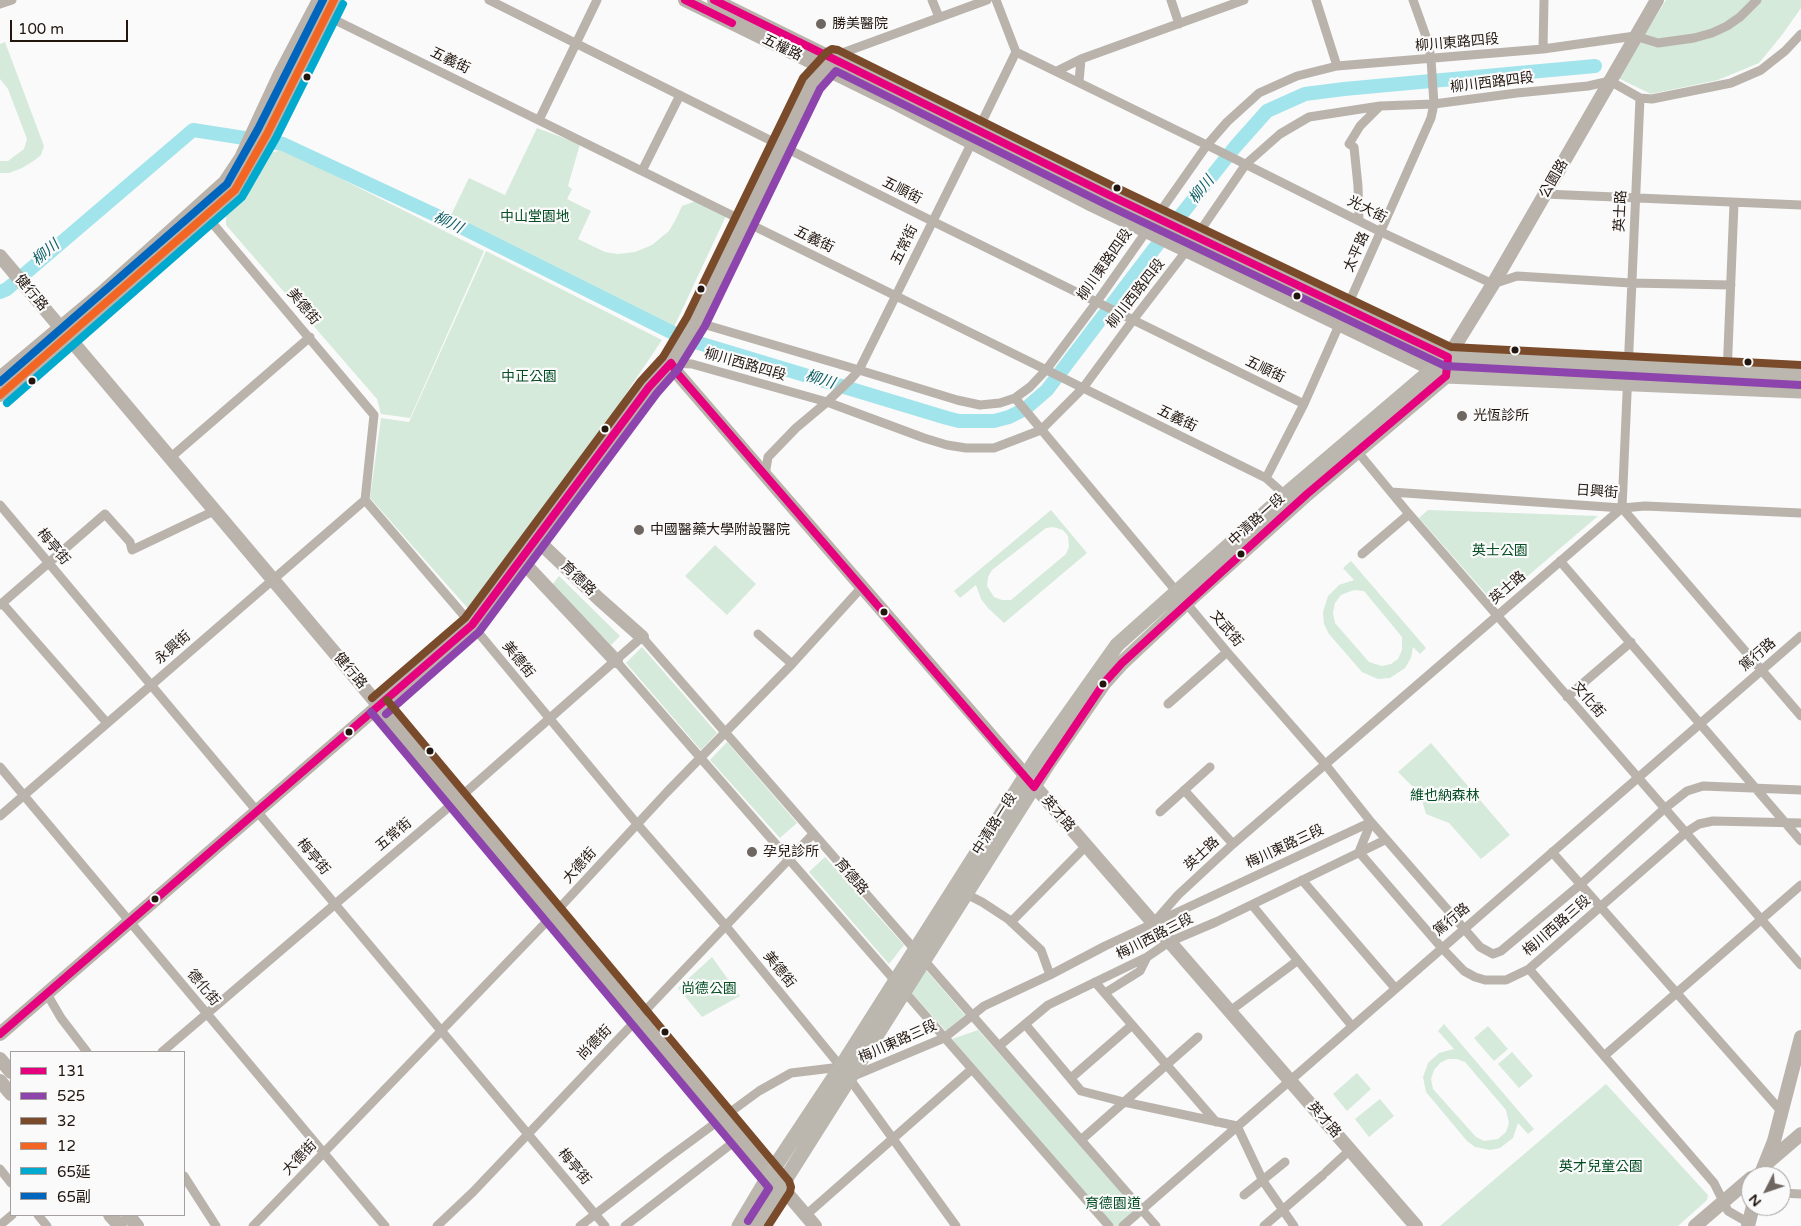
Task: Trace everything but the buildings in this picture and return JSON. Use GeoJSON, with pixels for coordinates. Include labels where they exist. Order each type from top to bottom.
{"type":"FeatureCollection","features":[{"type":"Feature","properties":{"kind":"main road"},"geometry":{"type":"LineString","coordinates":[[1448,357],[1801,375]]}},
{"type":"Feature","properties":{"kind":"main road","name":"中清路一段"},"geometry":{"type":"LineString","coordinates":[[920,955],[966,894],[1030,782],[1039,755],[1117,645],[1182,597],[1357,451],[1439,372],[1448,357]]}},
{"type":"Feature","properties":{"kind":"main road"},"geometry":{"type":"LineString","coordinates":[[1439,372],[1628,384],[1801,391]]}},
{"type":"Feature","properties":{"kind":"main road","name":"中清路一段"},"geometry":{"type":"LineString","coordinates":[[1182,597],[1285,495],[1439,372]]}},
{"type":"Feature","properties":{"kind":"main road","name":"中清路一段"},"geometry":{"type":"LineString","coordinates":[[756,1226],[781,1188],[846,1073],[1030,782]]}},
{"type":"Feature","properties":{"kind":"main road","name":"中清路一段"},"geometry":{"type":"LineString","coordinates":[[739,1226],[770,1174],[846,1073]]}},
{"type":"Feature","properties":{"kind":"street"},"geometry":{"type":"LineString","coordinates":[[0,4],[12,0]]}},
{"type":"Feature","properties":{"kind":"street"},"geometry":{"type":"LineString","coordinates":[[0,395],[64,332],[202,210],[235,190],[260,134],[334,0]]}},
{"type":"Feature","properties":{"kind":"street","name":"五順街"},"geometry":{"type":"LineString","coordinates":[[489,0],[1304,404]]}},
{"type":"Feature","properties":{"kind":"street"},"geometry":{"type":"LineString","coordinates":[[539,120],[597,0]]}},
{"type":"Feature","properties":{"kind":"street","name":"五權路"},"geometry":{"type":"LineString","coordinates":[[685,0],[727,9],[834,59],[1197,237]]}},
{"type":"Feature","properties":{"kind":"street","name":"五權路"},"geometry":{"type":"LineString","coordinates":[[714,0],[824,69],[1187,250]]}},
{"type":"Feature","properties":{"kind":"street"},"geometry":{"type":"LineString","coordinates":[[932,0],[939,17]]}},
{"type":"Feature","properties":{"kind":"street"},"geometry":{"type":"LineString","coordinates":[[0,1034],[472,625],[649,388],[671,363],[693,327],[812,83],[824,69],[845,52],[987,0]]}},
{"type":"Feature","properties":{"kind":"street"},"geometry":{"type":"LineString","coordinates":[[996,0],[1016,52]]}},
{"type":"Feature","properties":{"kind":"street"},"geometry":{"type":"LineString","coordinates":[[1171,0],[1179,24]]}},
{"type":"Feature","properties":{"kind":"street"},"geometry":{"type":"LineString","coordinates":[[1057,71],[1081,59],[1244,0]]}},
{"type":"Feature","properties":{"kind":"street"},"geometry":{"type":"LineString","coordinates":[[1316,0],[1338,66]]}},
{"type":"Feature","properties":{"kind":"street","name":"太平路"},"geometry":{"type":"LineString","coordinates":[[1266,478],[1304,404],[1431,118],[1434,104],[1431,59],[1428,42],[1413,0]]}},
{"type":"Feature","properties":{"kind":"street"},"geometry":{"type":"LineString","coordinates":[[1543,49],[1544,0]]}},
{"type":"Feature","properties":{"kind":"street","name":"公園路"},"geometry":{"type":"LineString","coordinates":[[1448,357],[1546,194],[1657,0]]}},
{"type":"Feature","properties":{"kind":"street"},"geometry":{"type":"LineString","coordinates":[[1635,36],[1658,43],[1712,33],[1740,17],[1757,0]]}},
{"type":"Feature","properties":{"kind":"street"},"geometry":{"type":"LineString","coordinates":[[260,134],[280,74],[316,1],[326,15]]}},
{"type":"Feature","properties":{"kind":"street","name":"五義街"},"geometry":{"type":"LineString","coordinates":[[326,15],[1266,478],[1285,495]]}},
{"type":"Feature","properties":{"kind":"street"},"geometry":{"type":"LineString","coordinates":[[1610,81],[1640,98],[1652,99],[1731,83],[1761,70],[1785,51],[1801,34]]}},
{"type":"Feature","properties":{"kind":"street","name":"柳川東路四段"},"geometry":{"type":"LineString","coordinates":[[693,327],[859,370],[957,400],[980,405],[1000,403],[1015,398],[1049,371],[1100,304],[1146,230],[1207,145],[1227,122],[1259,93],[1297,76],[1338,66],[1543,49],[1635,36]]}},
{"type":"Feature","properties":{"kind":"street","name":"光大街"},"geometry":{"type":"LineString","coordinates":[[1016,52],[1381,232],[1493,284]]}},
{"type":"Feature","properties":{"kind":"street","name":"五常街"},"geometry":{"type":"LineString","coordinates":[[765,475],[768,457],[796,428],[830,399],[859,370],[1016,52]]}},
{"type":"Feature","properties":{"kind":"street"},"geometry":{"type":"LineString","coordinates":[[1079,82],[1081,59]]}},
{"type":"Feature","properties":{"kind":"street","name":"柳川西路四段"},"geometry":{"type":"LineString","coordinates":[[671,363],[692,364],[830,399],[924,438],[966,448],[994,448],[1041,430],[1082,387],[1129,318],[1197,237],[1242,163],[1280,134],[1309,118],[1380,106],[1434,104],[1588,86],[1610,81]]}},
{"type":"Feature","properties":{"kind":"street"},"geometry":{"type":"LineString","coordinates":[[642,171],[680,95]]}},
{"type":"Feature","properties":{"kind":"street","name":"英士路"},"geometry":{"type":"LineString","coordinates":[[1153,923],[1178,894],[1233,844],[1622,508],[1640,98]]}},
{"type":"Feature","properties":{"kind":"street"},"geometry":{"type":"LineString","coordinates":[[1359,221],[1354,148],[1349,144],[1360,126],[1380,106]]}},
{"type":"Feature","properties":{"kind":"street"},"geometry":{"type":"LineString","coordinates":[[1546,194],[1801,205]]}},
{"type":"Feature","properties":{"kind":"street"},"geometry":{"type":"LineString","coordinates":[[1727,388],[1734,203]]}},
{"type":"Feature","properties":{"kind":"street","name":"美德街"},"geometry":{"type":"LineString","coordinates":[[202,210],[374,415],[364,500],[472,625],[846,1073],[892,1140],[956,1226]]}},
{"type":"Feature","properties":{"kind":"street"},"geometry":{"type":"LineString","coordinates":[[1197,237],[1448,357]]}},
{"type":"Feature","properties":{"kind":"street"},"geometry":{"type":"LineString","coordinates":[[1187,250],[1439,372]]}},
{"type":"Feature","properties":{"kind":"street","name":"健行路"},"geometry":{"type":"LineString","coordinates":[[0,256],[810,1221]]}},
{"type":"Feature","properties":{"kind":"street"},"geometry":{"type":"LineString","coordinates":[[1493,284],[1517,276],[1631,283],[1731,285]]}},
{"type":"Feature","properties":{"kind":"street"},"geometry":{"type":"LineString","coordinates":[[0,378],[64,332]]}},
{"type":"Feature","properties":{"kind":"street"},"geometry":{"type":"LineString","coordinates":[[170,458],[310,337]]}},
{"type":"Feature","properties":{"kind":"street","name":"英才路"},"geometry":{"type":"LineString","coordinates":[[671,363],[678,374],[765,475],[1350,1150],[1410,1224]]}},
{"type":"Feature","properties":{"kind":"street","name":"文武街"},"geometry":{"type":"LineString","coordinates":[[1015,398],[1228,652],[1325,764],[1371,822]]}},
{"type":"Feature","properties":{"kind":"street","name":"文化街"},"geometry":{"type":"LineString","coordinates":[[1357,451],[1390,492],[1567,697],[1801,965]]}},
{"type":"Feature","properties":{"kind":"street","name":"日興街"},"geometry":{"type":"LineString","coordinates":[[1390,492],[1622,508],[1645,506],[1801,513]]}},
{"type":"Feature","properties":{"kind":"street"},"geometry":{"type":"LineString","coordinates":[[1285,495],[1307,494]]}},
{"type":"Feature","properties":{"kind":"street","name":"永興街"},"geometry":{"type":"LineString","coordinates":[[0,816],[364,500]]}},
{"type":"Feature","properties":{"kind":"street","name":"梅亭街"},"geometry":{"type":"LineString","coordinates":[[0,505],[605,1226]]}},
{"type":"Feature","properties":{"kind":"street"},"geometry":{"type":"LineString","coordinates":[[1622,508],[1801,716]]}},
{"type":"Feature","properties":{"kind":"street"},"geometry":{"type":"LineString","coordinates":[[107,723],[1,604],[105,514],[130,542],[132,550],[214,511]]}},
{"type":"Feature","properties":{"kind":"street"},"geometry":{"type":"LineString","coordinates":[[1362,554],[1409,514]]}},
{"type":"Feature","properties":{"kind":"street","name":"育德路"},"geometry":{"type":"LineString","coordinates":[[536,539],[642,637],[1156,1226]]}},
{"type":"Feature","properties":{"kind":"street","name":"育德路"},"geometry":{"type":"LineString","coordinates":[[521,560],[616,661],[1109,1226]]}},
{"type":"Feature","properties":{"kind":"street"},"geometry":{"type":"LineString","coordinates":[[1560,561],[1801,841]]}},
{"type":"Feature","properties":{"kind":"street","name":"大德街"},"geometry":{"type":"LineString","coordinates":[[253,1226],[553,915],[667,792],[792,664],[862,587]]}},
{"type":"Feature","properties":{"kind":"street"},"geometry":{"type":"LineString","coordinates":[[758,634],[792,664]]}},
{"type":"Feature","properties":{"kind":"street","name":"篤行路"},"geometry":{"type":"LineString","coordinates":[[1122,1226],[1801,636]]}},
{"type":"Feature","properties":{"kind":"street","name":"五常街"},"geometry":{"type":"LineString","coordinates":[[163,1051],[550,719],[642,637]]}},
{"type":"Feature","properties":{"kind":"street"},"geometry":{"type":"LineString","coordinates":[[1567,697],[1631,642]]}},
{"type":"Feature","properties":{"kind":"street"},"geometry":{"type":"LineString","coordinates":[[1168,704],[1228,652]]}},
{"type":"Feature","properties":{"kind":"street","name":"德化街"},"geometry":{"type":"LineString","coordinates":[[0,767],[385,1226]]}},
{"type":"Feature","properties":{"kind":"street"},"geometry":{"type":"LineString","coordinates":[[1160,812],[1210,767]]}},
{"type":"Feature","properties":{"kind":"street"},"geometry":{"type":"LineString","coordinates":[[1371,822],[1480,947],[1493,954],[1501,951],[1581,884],[1687,790],[1702,786],[1801,790]]}},
{"type":"Feature","properties":{"kind":"street"},"geometry":{"type":"LineString","coordinates":[[1184,790],[1233,844]]}},
{"type":"Feature","properties":{"kind":"street","name":"梅川西路三段"},"geometry":{"type":"LineString","coordinates":[[1359,852],[1441,947],[1464,970],[1475,978],[1506,980],[1529,969],[1685,833],[1699,824],[1713,820],[1801,823]]}},
{"type":"Feature","properties":{"kind":"street"},"geometry":{"type":"LineString","coordinates":[[1359,852],[1371,822]]}},
{"type":"Feature","properties":{"kind":"street","name":"梅川東路三段"},"geometry":{"type":"LineString","coordinates":[[580,1226],[759,1091],[791,1073],[846,1073],[944,1038],[984,1006],[1153,923],[1371,822]]}},
{"type":"Feature","properties":{"kind":"street","name":"尚德街"},"geometry":{"type":"LineString","coordinates":[[437,1226],[473,1192],[813,834]]}},
{"type":"Feature","properties":{"kind":"street","name":"梅川西路三段"},"geometry":{"type":"LineString","coordinates":[[999,1046],[1048,1005],[1147,957],[1170,942],[1252,905],[1385,840]]}},
{"type":"Feature","properties":{"kind":"street"},"geometry":{"type":"LineString","coordinates":[[1010,922],[1086,846]]}},
{"type":"Feature","properties":{"kind":"street"},"geometry":{"type":"LineString","coordinates":[[1552,852],[1781,1111]]}},
{"type":"Feature","properties":{"kind":"street"},"geometry":{"type":"LineString","coordinates":[[1302,880],[1395,988]]}},
{"type":"Feature","properties":{"kind":"street"},"geometry":{"type":"LineString","coordinates":[[1604,1056],[1801,885]]}},
{"type":"Feature","properties":{"kind":"street"},"geometry":{"type":"LineString","coordinates":[[966,894],[982,902],[1010,922],[1041,950],[1050,975]]}},
{"type":"Feature","properties":{"kind":"street"},"geometry":{"type":"LineString","coordinates":[[1252,905],[1352,1026]]}},
{"type":"Feature","properties":{"kind":"street"},"geometry":{"type":"LineString","coordinates":[[1105,993],[1140,971],[1147,957]]}},
{"type":"Feature","properties":{"kind":"street"},"geometry":{"type":"LineString","coordinates":[[1230,1011],[1297,961]]}},
{"type":"Feature","properties":{"kind":"street"},"geometry":{"type":"LineString","coordinates":[[1529,969],[1714,1183],[1728,1211],[1749,1224]]}},
{"type":"Feature","properties":{"kind":"street"},"geometry":{"type":"LineString","coordinates":[[1095,982],[1216,1122]]}},
{"type":"Feature","properties":{"kind":"street"},"geometry":{"type":"LineString","coordinates":[[47,994],[61,1018],[86,1051]]}},
{"type":"Feature","properties":{"kind":"street"},"geometry":{"type":"LineString","coordinates":[[1025,1024],[1081,1091],[1236,1126],[1264,1181],[1294,1226]]}},
{"type":"Feature","properties":{"kind":"street"},"geometry":{"type":"LineString","coordinates":[[1071,1078],[1132,1025]]}},
{"type":"Feature","properties":{"kind":"street"},"geometry":{"type":"LineString","coordinates":[[1081,1140],[1198,1037]]}},
{"type":"Feature","properties":{"kind":"street"},"geometry":{"type":"LineString","coordinates":[[1762,1166],[1774,1141],[1801,1037]]}},
{"type":"Feature","properties":{"kind":"street"},"geometry":{"type":"LineString","coordinates":[[0,1059],[10,1071]]}},
{"type":"Feature","properties":{"kind":"street"},"geometry":{"type":"LineString","coordinates":[[810,1221],[892,1140],[972,1069]]}},
{"type":"Feature","properties":{"kind":"street"},"geometry":{"type":"LineString","coordinates":[[0,1081],[10,1093]]}},
{"type":"Feature","properties":{"kind":"street"},"geometry":{"type":"LineString","coordinates":[[1767,1166],[1801,1134]]}},
{"type":"Feature","properties":{"kind":"street"},"geometry":{"type":"LineString","coordinates":[[625,1226],[740,1138]]}},
{"type":"Feature","properties":{"kind":"street","name":"英才路"},"geometry":{"type":"LineString","coordinates":[[1264,1226],[1350,1150]]}},
{"type":"Feature","properties":{"kind":"street"},"geometry":{"type":"LineString","coordinates":[[1244,1195],[1264,1181],[1285,1162]]}},
{"type":"Feature","properties":{"kind":"street"},"geometry":{"type":"LineString","coordinates":[[0,1169],[10,1182]]}},
{"type":"Feature","properties":{"kind":"street"},"geometry":{"type":"LineString","coordinates":[[185,1178],[216,1226]]}},
{"type":"Feature","properties":{"kind":"street"},"geometry":{"type":"LineString","coordinates":[[1695,1226],[1741,1188]]}},
{"type":"Feature","properties":{"kind":"street"},"geometry":{"type":"LineString","coordinates":[[0,1225],[11,1216]]}},
{"type":"Feature","properties":{"kind":"street"},"geometry":{"type":"LineString","coordinates":[[39,1216],[47,1226]]}},
{"type":"Feature","properties":{"kind":"street"},"geometry":{"type":"LineString","coordinates":[[111,1216],[120,1226]]}},
{"type":"Feature","properties":{"kind":"street"},"geometry":{"type":"LineString","coordinates":[[129,1216],[137,1226]]}},
{"type":"Feature","properties":{"kind":"green space"},"geometry":{"type":"Polygon","coordinates":[[[1666,0],[1801,0],[1801,8],[1759,63],[1718,80],[1651,94],[1618,78],[1666,0]]]}},
{"type":"Feature","properties":{"kind":"green space"},"geometry":{"type":"Polygon","coordinates":[[[5,42],[44,146],[41,155],[22,168],[9,173],[0,173],[0,161],[8,161],[24,149],[27,139],[8,89],[0,79],[0,44],[5,42]]]}},
{"type":"Feature","properties":{"kind":"green space","name":"中山堂園地"},"geometry":{"type":"Polygon","coordinates":[[[537,128],[580,144],[568,186],[572,189],[567,199],[591,211],[578,239],[605,252],[618,254],[635,252],[652,245],[669,231],[682,206],[696,201],[726,216],[674,327],[451,215],[469,178],[505,195],[537,128]]]}},
{"type":"Feature","properties":{"kind":"green space"},"geometry":{"type":"Polygon","coordinates":[[[284,150],[484,251],[410,418],[381,414],[377,399],[226,225],[226,214],[246,197],[268,153],[284,150]]]}},
{"type":"Feature","properties":{"kind":"green space","name":"中正公園"},"geometry":{"type":"Polygon","coordinates":[[[486,251],[662,340],[553,509],[472,613],[370,498],[381,418],[409,422],[486,251]]]}},
{"type":"Feature","properties":{"kind":"green space"},"geometry":{"type":"Polygon","coordinates":[[[1051,510],[1087,553],[1004,623],[981,599],[976,585],[960,598],[954,591],[1051,510]],[[1053,527],[1046,528],[992,570],[988,577],[987,586],[994,597],[1002,600],[1011,600],[1066,554],[1069,547],[1068,536],[1063,530],[1053,527]]]}},
{"type":"Feature","properties":{"kind":"green space","name":"英士公園"},"geometry":{"type":"Polygon","coordinates":[[[1428,510],[1598,516],[1495,604],[1419,518],[1428,510]]]}},
{"type":"Feature","properties":{"kind":"green space"},"geometry":{"type":"Polygon","coordinates":[[[715,545],[756,584],[727,615],[685,576],[715,545]]]}},
{"type":"Feature","properties":{"kind":"green space"},"geometry":{"type":"Polygon","coordinates":[[[1351,561],[1426,648],[1420,654],[1413,647],[1411,658],[1405,668],[1390,678],[1378,679],[1362,672],[1329,634],[1324,624],[1323,612],[1328,596],[1339,585],[1354,580],[1343,568],[1351,561]],[[1354,590],[1341,595],[1335,603],[1333,613],[1335,623],[1369,662],[1382,666],[1391,664],[1398,659],[1402,650],[1402,637],[1364,591],[1354,590]]]}},
{"type":"Feature","properties":{"kind":"green space"},"geometry":{"type":"Polygon","coordinates":[[[559,576],[620,636],[611,645],[552,585],[559,576]]]}},
{"type":"Feature","properties":{"kind":"green space"},"geometry":{"type":"Polygon","coordinates":[[[642,647],[717,733],[701,750],[626,663],[642,647]]]}},
{"type":"Feature","properties":{"kind":"green space"},"geometry":{"type":"Polygon","coordinates":[[[727,742],[797,823],[780,838],[710,760],[727,742]]]}},
{"type":"Feature","properties":{"kind":"green space","name":"維也納森林"},"geometry":{"type":"Polygon","coordinates":[[[1431,743],[1510,835],[1481,859],[1449,823],[1426,814],[1420,794],[1398,772],[1431,743]]]}},
{"type":"Feature","properties":{"kind":"green space"},"geometry":{"type":"Polygon","coordinates":[[[825,857],[904,945],[889,964],[809,872],[825,857]]]}},
{"type":"Feature","properties":{"kind":"green space","name":"尚德公園"},"geometry":{"type":"Polygon","coordinates":[[[712,957],[740,996],[702,1017],[678,988],[712,957]]]}},
{"type":"Feature","properties":{"kind":"green space"},"geometry":{"type":"Polygon","coordinates":[[[925,969],[965,1015],[946,1031],[911,992],[925,969]]]}},
{"type":"Feature","properties":{"kind":"green space"},"geometry":{"type":"Polygon","coordinates":[[[1444,1024],[1534,1129],[1528,1134],[1518,1123],[1513,1138],[1500,1148],[1490,1150],[1475,1147],[1467,1141],[1426,1092],[1423,1077],[1428,1063],[1439,1053],[1454,1049],[1438,1031],[1444,1024]],[[1448,1059],[1440,1063],[1434,1070],[1431,1079],[1433,1089],[1476,1137],[1484,1141],[1498,1139],[1506,1132],[1509,1123],[1506,1110],[1465,1062],[1457,1059],[1448,1059]]]}},
{"type":"Feature","properties":{"kind":"green space"},"geometry":{"type":"Polygon","coordinates":[[[1488,1026],[1508,1049],[1494,1061],[1474,1038],[1488,1026]]]}},
{"type":"Feature","properties":{"kind":"green space","name":"育德園道"},"geometry":{"type":"Polygon","coordinates":[[[978,1030],[1137,1209],[1118,1226],[1113,1226],[952,1039],[978,1030]]]}},
{"type":"Feature","properties":{"kind":"green space"},"geometry":{"type":"Polygon","coordinates":[[[1512,1052],[1533,1076],[1519,1088],[1498,1064],[1512,1052]]]}},
{"type":"Feature","properties":{"kind":"green space"},"geometry":{"type":"Polygon","coordinates":[[[1357,1073],[1371,1089],[1347,1111],[1333,1094],[1357,1073]]]}},
{"type":"Feature","properties":{"kind":"green space","name":"英才兒童公園"},"geometry":{"type":"Polygon","coordinates":[[[1606,1084],[1708,1195],[1707,1200],[1678,1226],[1440,1226],[1606,1084]]]}},
{"type":"Feature","properties":{"kind":"green space"},"geometry":{"type":"Polygon","coordinates":[[[1380,1099],[1394,1116],[1369,1137],[1355,1119],[1380,1099]]]}},
{"type":"Feature","properties":{"kind":"waterway","name":"柳川"},"geometry":{"type":"LineString","coordinates":[[0,292],[7,289],[193,130],[283,144],[459,226],[692,341],[947,418],[959,421],[994,421],[1009,417],[1025,409],[1047,390],[1154,249],[1235,147],[1267,111],[1305,94],[1595,66]]}},
{"type":"Feature","properties":{"kind":"transit line","name":"65副"},"geometry":{"type":"LineString","coordinates":[[0,382],[227,184],[258,129],[323,0]]}},
{"type":"Feature","properties":{"kind":"transit line","name":"12"},"geometry":{"type":"LineString","coordinates":[[0,395],[235,190],[267,134],[334,0]]}},
{"type":"Feature","properties":{"kind":"transit line","name":"131"},"geometry":{"type":"LineString","coordinates":[[685,0],[732,23]]}},
{"type":"Feature","properties":{"kind":"transit line","name":"131"},"geometry":{"type":"LineString","coordinates":[[671,363],[678,374],[1034,787],[1104,683],[1122,663],[1307,494],[1446,376],[1448,357],[1109,195],[714,0]]}},
{"type":"Feature","properties":{"kind":"transit line","name":"65延"},"geometry":{"type":"LineString","coordinates":[[7,403],[242,197],[276,138],[343,4]]}},
{"type":"Feature","properties":{"kind":"transit line","name":"32"},"geometry":{"type":"LineString","coordinates":[[372,698],[465,618],[641,381],[663,357],[687,317],[803,78],[832,49],[838,50],[1113,186],[1451,347],[1801,365]]}},
{"type":"Feature","properties":{"kind":"transit line","name":"525"},"geometry":{"type":"LineString","coordinates":[[386,714],[479,632],[657,393],[679,368],[705,326],[820,89],[836,71],[1105,204],[1445,366],[1800,385]]}},
{"type":"Feature","properties":{"kind":"transit line","name":"131"},"geometry":{"type":"LineString","coordinates":[[0,1034],[472,625],[649,387],[671,363]]}},
{"type":"Feature","properties":{"kind":"transit line","name":"32"},"geometry":{"type":"LineString","coordinates":[[387,700],[789,1181],[790,1192],[768,1226]]}},
{"type":"Feature","properties":{"kind":"transit line","name":"525"},"geometry":{"type":"LineString","coordinates":[[371,712],[769,1188],[748,1221]]}},
{"type":"Feature","properties":{"kind":"place","name":"勝美醫院"},"geometry":{"type":"Point","coordinates":[821,24]}},
{"type":"Feature","properties":{"kind":"place","name":"光恆診所"},"geometry":{"type":"Point","coordinates":[1462,416]}},
{"type":"Feature","properties":{"kind":"place","name":"中國醫藥大學附設醫院"},"geometry":{"type":"Point","coordinates":[639,530]}},
{"type":"Feature","properties":{"kind":"place","name":"孕兒診所"},"geometry":{"type":"Point","coordinates":[752,852]}}]}
